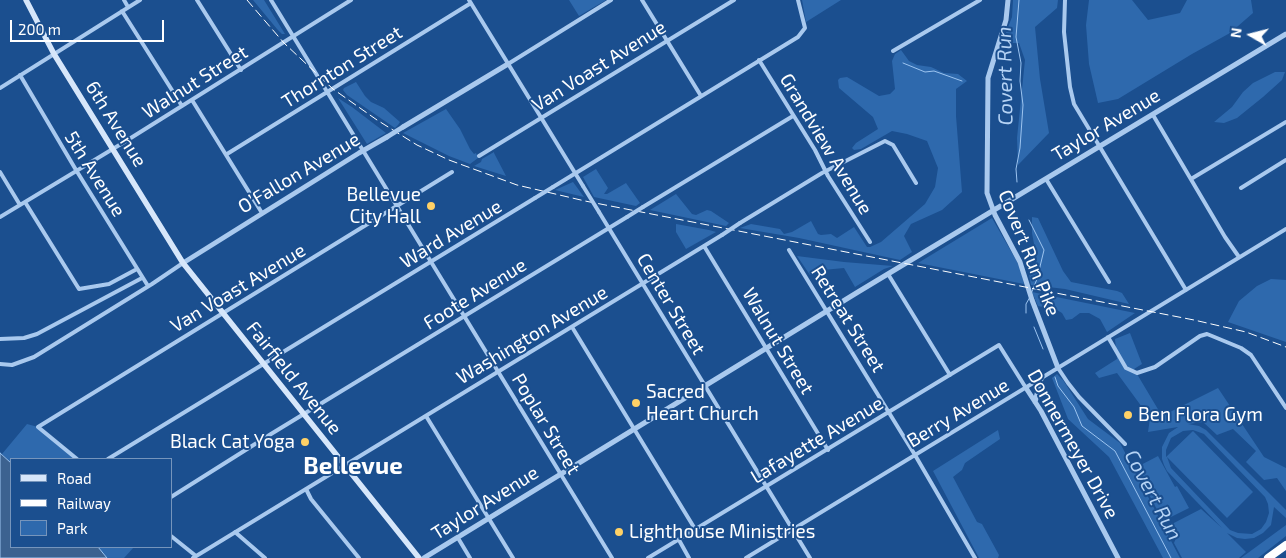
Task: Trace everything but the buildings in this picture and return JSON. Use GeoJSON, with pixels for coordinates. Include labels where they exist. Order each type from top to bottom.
{"type":"FeatureCollection","features":[{"type":"Feature","properties":{"kind":"highway"},"geometry":{"type":"LineString","coordinates":[[1268,558],[1286,545]]}},
{"type":"Feature","properties":{"kind":"highway"},"geometry":{"type":"LineString","coordinates":[[1277,558],[1286,550]]}},
{"type":"Feature","properties":{"kind":"main road","name":"6th Avenue"},"geometry":{"type":"LineString","coordinates":[[26,0],[54,54],[183,263]]}},
{"type":"Feature","properties":{"kind":"main road","name":"Fairfield Avenue"},"geometry":{"type":"LineString","coordinates":[[183,263],[419,558]]}},
{"type":"Feature","properties":{"kind":"street"},"geometry":{"type":"LineString","coordinates":[[124,0],[128,7]]}},
{"type":"Feature","properties":{"kind":"street"},"geometry":{"type":"LineString","coordinates":[[0,88],[140,0]]}},
{"type":"Feature","properties":{"kind":"street"},"geometry":{"type":"LineString","coordinates":[[197,0],[241,70]]}},
{"type":"Feature","properties":{"kind":"street","name":"Poplar Street"},"geometry":{"type":"LineString","coordinates":[[271,0],[612,558]]}},
{"type":"Feature","properties":{"kind":"street","name":"Walnut Street"},"geometry":{"type":"LineString","coordinates":[[0,217],[241,70],[351,0]]}},
{"type":"Feature","properties":{"kind":"street","name":"O’Fallon Avenue"},"geometry":{"type":"LineString","coordinates":[[0,364],[12,365],[34,357],[262,212],[387,138],[611,0]]}},
{"type":"Feature","properties":{"kind":"street"},"geometry":{"type":"LineString","coordinates":[[642,0],[701,96]]}},
{"type":"Feature","properties":{"kind":"street","name":"Van Voast Avenue"},"geometry":{"type":"LineString","coordinates":[[479,156],[734,0]]}},
{"type":"Feature","properties":{"kind":"street","name":"Ward Avenue"},"geometry":{"type":"LineString","coordinates":[[110,458],[798,36],[805,28],[798,0]]}},
{"type":"Feature","properties":{"kind":"street"},"geometry":{"type":"LineString","coordinates":[[893,51],[980,0]]}},
{"type":"Feature","properties":{"kind":"street","name":"Covert Run Pike"},"geometry":{"type":"LineString","coordinates":[[1008,0],[1004,26],[988,78],[986,186],[994,211],[1020,262],[1032,300],[1058,368]]}},
{"type":"Feature","properties":{"kind":"street"},"geometry":{"type":"LineString","coordinates":[[1065,0],[1064,32],[1072,98],[1082,120],[1100,146],[1186,290]]}},
{"type":"Feature","properties":{"kind":"street","name":"Center Street"},"geometry":{"type":"LineString","coordinates":[[470,2],[810,558]]}},
{"type":"Feature","properties":{"kind":"street","name":"Thornton Street"},"geometry":{"type":"LineString","coordinates":[[227,154],[470,2]]}},
{"type":"Feature","properties":{"kind":"street"},"geometry":{"type":"LineString","coordinates":[[122,11],[182,106]]}},
{"type":"Feature","properties":{"kind":"street","name":"Taylor Avenue"},"geometry":{"type":"LineString","coordinates":[[424,558],[888,274],[1286,34]]}},
{"type":"Feature","properties":{"kind":"street","name":"Grandview Avenue"},"geometry":{"type":"LineString","coordinates":[[759,60],[818,155],[825,172],[870,242]]}},
{"type":"Feature","properties":{"kind":"street","name":"5th Avenue"},"geometry":{"type":"LineString","coordinates":[[20,75],[148,286]]}},
{"type":"Feature","properties":{"kind":"street"},"geometry":{"type":"LineString","coordinates":[[192,100],[262,212]]}},
{"type":"Feature","properties":{"kind":"street"},"geometry":{"type":"LineString","coordinates":[[1153,115],[1225,237],[1239,257]]}},
{"type":"Feature","properties":{"kind":"street","name":"Foote Avenue"},"geometry":{"type":"LineString","coordinates":[[172,495],[793,116]]}},
{"type":"Feature","properties":{"kind":"street"},"geometry":{"type":"LineString","coordinates":[[1191,179],[1286,122]]}},
{"type":"Feature","properties":{"kind":"street","name":"Washington Avenue"},"geometry":{"type":"LineString","coordinates":[[195,557],[740,223],[825,172],[874,146],[885,141],[893,145],[916,183]]}},
{"type":"Feature","properties":{"kind":"street"},"geometry":{"type":"LineString","coordinates":[[1241,188],[1286,160]]}},
{"type":"Feature","properties":{"kind":"street"},"geometry":{"type":"LineString","coordinates":[[0,172],[20,205]]}},
{"type":"Feature","properties":{"kind":"street","name":"Van Voast Avenue"},"geometry":{"type":"LineString","coordinates":[[76,458],[38,427],[452,172]]}},
{"type":"Feature","properties":{"kind":"street"},"geometry":{"type":"LineString","coordinates":[[1046,178],[1109,282]]}},
{"type":"Feature","properties":{"kind":"street"},"geometry":{"type":"LineString","coordinates":[[25,202],[79,289],[109,284],[137,270]]}},
{"type":"Feature","properties":{"kind":"street","name":"Berry Avenue"},"geometry":{"type":"LineString","coordinates":[[746,558],[1286,229]]}},
{"type":"Feature","properties":{"kind":"street","name":"Walnut Street"},"geometry":{"type":"LineString","coordinates":[[704,246],[828,450]]}},
{"type":"Feature","properties":{"kind":"street","name":"Retreat Street"},"geometry":{"type":"LineString","coordinates":[[789,250],[915,455],[975,558]]}},
{"type":"Feature","properties":{"kind":"street"},"geometry":{"type":"LineString","coordinates":[[888,274],[950,375]]}},
{"type":"Feature","properties":{"kind":"street"},"geometry":{"type":"LineString","coordinates":[[0,339],[24,338],[38,334],[142,278]]}},
{"type":"Feature","properties":{"kind":"street"},"geometry":{"type":"LineString","coordinates":[[572,326],[696,529]]}},
{"type":"Feature","properties":{"kind":"street"},"geometry":{"type":"LineString","coordinates":[[1108,337],[1126,368],[1138,374],[1155,367],[1200,336],[1207,334],[1251,354],[1286,408]]}},
{"type":"Feature","properties":{"kind":"street","name":"Lafayette Avenue"},"geometry":{"type":"LineString","coordinates":[[648,558],[768,487],[999,345]]}},
{"type":"Feature","properties":{"kind":"street","name":"Donnermeyer Drive"},"geometry":{"type":"LineString","coordinates":[[999,345],[1036,402],[1118,558]]}},
{"type":"Feature","properties":{"kind":"street"},"geometry":{"type":"LineString","coordinates":[[1058,368],[1079,397],[1125,444]]}},
{"type":"Feature","properties":{"kind":"street"},"geometry":{"type":"LineString","coordinates":[[1036,402],[1041,378]]}},
{"type":"Feature","properties":{"kind":"street"},"geometry":{"type":"LineString","coordinates":[[426,416],[513,558]]}},
{"type":"Feature","properties":{"kind":"street"},"geometry":{"type":"LineString","coordinates":[[306,489],[311,498],[359,558]]}},
{"type":"Feature","properties":{"kind":"street"},"geometry":{"type":"LineString","coordinates":[[235,532],[265,558]]}},
{"type":"Feature","properties":{"kind":"street"},"geometry":{"type":"LineString","coordinates":[[172,537],[195,557]]}},
{"type":"Feature","properties":{"kind":"street"},"geometry":{"type":"LineString","coordinates":[[458,538],[470,558]]}},
{"type":"Feature","properties":{"kind":"street"},"geometry":{"type":"LineString","coordinates":[[679,540],[689,558]]}},
{"type":"Feature","properties":{"kind":"green space"},"geometry":{"type":"Polygon","coordinates":[[[253,0],[264,0],[285,34],[282,34],[277,29],[253,0]]]}},
{"type":"Feature","properties":{"kind":"green space"},"geometry":{"type":"Polygon","coordinates":[[[569,0],[606,0],[579,16],[569,0]]]}},
{"type":"Feature","properties":{"kind":"green space"},"geometry":{"type":"Polygon","coordinates":[[[802,0],[841,0],[806,22],[802,0]]]}},
{"type":"Feature","properties":{"kind":"green space"},"geometry":{"type":"Polygon","coordinates":[[[1013,0],[1058,0],[1057,8],[1035,27],[1040,79],[1049,133],[1018,165],[1017,138],[1025,60],[1019,43],[1002,43],[1012,17],[1013,0]]]}},
{"type":"Feature","properties":{"kind":"green space"},"geometry":{"type":"Polygon","coordinates":[[[1089,0],[1132,0],[1148,20],[1180,13],[1187,0],[1251,0],[1253,13],[1230,33],[1118,99],[1098,103],[1089,64],[1086,25],[1089,0]]]}},
{"type":"Feature","properties":{"kind":"green space"},"geometry":{"type":"Polygon","coordinates":[[[901,50],[909,61],[917,65],[931,67],[944,73],[958,74],[967,81],[956,89],[956,116],[962,192],[942,210],[911,224],[904,236],[912,252],[900,260],[799,238],[740,228],[751,224],[780,229],[784,234],[792,232],[811,221],[818,234],[831,234],[837,238],[854,227],[867,247],[870,247],[881,242],[925,204],[935,187],[938,168],[927,141],[892,131],[861,149],[854,150],[852,148],[856,143],[878,129],[873,117],[839,88],[838,80],[847,77],[879,96],[890,94],[895,89],[892,61],[895,54],[901,50]]]}},
{"type":"Feature","properties":{"kind":"green space"},"geometry":{"type":"Polygon","coordinates":[[[1275,72],[1285,72],[1282,80],[1263,97],[1237,118],[1224,123],[1214,122],[1232,107],[1243,92],[1253,83],[1275,72]]]}},
{"type":"Feature","properties":{"kind":"green space"},"geometry":{"type":"Polygon","coordinates":[[[356,82],[371,102],[384,108],[400,122],[395,128],[347,95],[343,90],[344,88],[356,82]]]}},
{"type":"Feature","properties":{"kind":"green space"},"geometry":{"type":"Polygon","coordinates":[[[338,98],[352,107],[386,133],[367,144],[338,98]]]}},
{"type":"Feature","properties":{"kind":"green space"},"geometry":{"type":"Polygon","coordinates":[[[446,109],[460,129],[470,149],[474,154],[476,153],[478,158],[470,164],[449,156],[403,133],[446,109]]]}},
{"type":"Feature","properties":{"kind":"green space"},"geometry":{"type":"Polygon","coordinates":[[[494,153],[506,176],[474,166],[494,153]]]}},
{"type":"Feature","properties":{"kind":"green space"},"geometry":{"type":"Polygon","coordinates":[[[596,169],[608,188],[604,194],[626,183],[640,203],[636,206],[594,197],[583,177],[596,169]]]}},
{"type":"Feature","properties":{"kind":"green space"},"geometry":{"type":"Polygon","coordinates":[[[573,182],[584,197],[555,190],[573,182]]]}},
{"type":"Feature","properties":{"kind":"green space"},"geometry":{"type":"Polygon","coordinates":[[[676,194],[692,214],[696,215],[707,210],[729,223],[726,226],[650,210],[676,194]]]}},
{"type":"Feature","properties":{"kind":"green space"},"geometry":{"type":"Polygon","coordinates":[[[1032,217],[1038,218],[1063,271],[1071,282],[1117,291],[1122,293],[1129,304],[1065,289],[1031,285],[1028,269],[1034,266],[1037,260],[1032,233],[1032,217]]]}},
{"type":"Feature","properties":{"kind":"green space"},"geometry":{"type":"Polygon","coordinates":[[[992,218],[1020,267],[1024,284],[918,263],[992,218]]]}},
{"type":"Feature","properties":{"kind":"green space"},"geometry":{"type":"Polygon","coordinates":[[[676,224],[716,232],[686,249],[676,232],[676,224]]]}},
{"type":"Feature","properties":{"kind":"green space"},"geometry":{"type":"Polygon","coordinates":[[[797,256],[893,266],[884,269],[855,287],[844,268],[823,270],[810,275],[797,256]]]}},
{"type":"Feature","properties":{"kind":"green space"},"geometry":{"type":"Polygon","coordinates":[[[1271,279],[1286,280],[1286,342],[1228,322],[1239,301],[1257,286],[1271,279]]]}},
{"type":"Feature","properties":{"kind":"green space"},"geometry":{"type":"Polygon","coordinates":[[[1032,292],[1135,313],[1107,332],[1100,319],[1089,313],[1080,313],[1072,319],[1066,320],[1062,313],[1057,310],[1038,306],[1032,292]]]}},
{"type":"Feature","properties":{"kind":"green space"},"geometry":{"type":"Polygon","coordinates":[[[1130,333],[1142,364],[1134,369],[1162,416],[1218,388],[1264,457],[1286,468],[1286,491],[1277,478],[1264,480],[1246,462],[1256,451],[1233,429],[1217,435],[1203,422],[1188,424],[1199,426],[1206,430],[1286,510],[1286,518],[1274,507],[1271,525],[1254,538],[1237,538],[1227,533],[1246,552],[1239,558],[1182,558],[1174,543],[1176,538],[1170,525],[1201,509],[1222,528],[1167,471],[1164,465],[1162,447],[1169,433],[1178,427],[1148,432],[1150,418],[1117,373],[1099,378],[1095,373],[1117,359],[1115,339],[1130,333]],[[1193,430],[1183,431],[1171,438],[1166,450],[1166,457],[1193,431],[1253,492],[1227,518],[1167,457],[1171,468],[1230,530],[1238,533],[1252,534],[1261,529],[1266,522],[1269,513],[1265,497],[1204,434],[1193,430]]]}},
{"type":"Feature","properties":{"kind":"green space"},"geometry":{"type":"Polygon","coordinates":[[[1057,374],[1063,380],[1088,419],[1120,443],[1180,558],[1163,558],[1109,457],[1068,419],[1052,378],[1057,374]]]}},
{"type":"Feature","properties":{"kind":"green space"},"geometry":{"type":"Polygon","coordinates":[[[27,424],[38,427],[76,458],[10,458],[10,462],[2,454],[27,424]]]}},
{"type":"Feature","properties":{"kind":"green space"},"geometry":{"type":"Polygon","coordinates":[[[998,430],[1000,439],[965,463],[962,470],[953,477],[977,522],[982,524],[999,555],[998,558],[979,558],[933,471],[998,430]]]}},
{"type":"Feature","properties":{"kind":"green space"},"geometry":{"type":"Polygon","coordinates":[[[1158,456],[1189,508],[1163,521],[1135,468],[1158,456]]]}},
{"type":"Feature","properties":{"kind":"green space"},"geometry":{"type":"Polygon","coordinates":[[[1286,525],[1286,536],[1258,558],[1241,558],[1286,525]]]}},
{"type":"Feature","properties":{"kind":"green space"},"geometry":{"type":"Polygon","coordinates":[[[99,548],[133,548],[124,558],[107,558],[99,548]]]}},
{"type":"Feature","properties":{"kind":"shaded area"},"geometry":{"type":"Polygon","coordinates":[[[0,453],[10,462],[10,548],[99,548],[107,558],[0,558],[0,453]]]}},
{"type":"Feature","properties":{"kind":"waterway","name":"Covert Run"},"geometry":{"type":"LineString","coordinates":[[1017,182],[1016,169],[1020,148],[1023,105],[1020,81],[1021,63],[1016,37],[1019,0]]}},
{"type":"Feature","properties":{"kind":"waterway"},"geometry":{"type":"LineString","coordinates":[[903,63],[925,72],[934,71],[962,81]]}},
{"type":"Feature","properties":{"kind":"waterway","name":"Covert Run"},"geometry":{"type":"LineString","coordinates":[[1029,220],[1044,250],[1037,279],[1031,294]]}},
{"type":"Feature","properties":{"kind":"waterway","name":"Covert Run"},"geometry":{"type":"LineString","coordinates":[[1026,313],[1026,304],[1030,297]]}},
{"type":"Feature","properties":{"kind":"waterway","name":"Covert Run"},"geometry":{"type":"LineString","coordinates":[[1034,327],[1043,349]]}},
{"type":"Feature","properties":{"kind":"waterway","name":"Covert Run"},"geometry":{"type":"LineString","coordinates":[[1055,377],[1058,386],[1074,407],[1082,426],[1115,451],[1171,558]]}},
{"type":"Feature","properties":{"kind":"railway"},"geometry":{"type":"LineString","coordinates":[[247,0],[284,43],[333,89],[377,120],[417,145],[449,160],[517,185],[585,201],[1194,320],[1246,332],[1286,347]]}},
{"type":"Feature","properties":{"kind":"place","name":"Bellevue City Hall"},"geometry":{"type":"Point","coordinates":[431,206]}},
{"type":"Feature","properties":{"kind":"place","name":"Sacred Heart Church"},"geometry":{"type":"Point","coordinates":[636,403]}},
{"type":"Feature","properties":{"kind":"place","name":"Ben Flora Gym"},"geometry":{"type":"Point","coordinates":[1128,415]}},
{"type":"Feature","properties":{"kind":"place","name":"Black Cat Yoga"},"geometry":{"type":"Point","coordinates":[305,442]}},
{"type":"Feature","properties":{"kind":"place","name":"Lighthouse Ministries"},"geometry":{"type":"Point","coordinates":[619,532]}},
{"type":"Feature","properties":{"kind":"district","name":"Bellevue"},"geometry":{"type":"Point","coordinates":[353,466]}}]}
